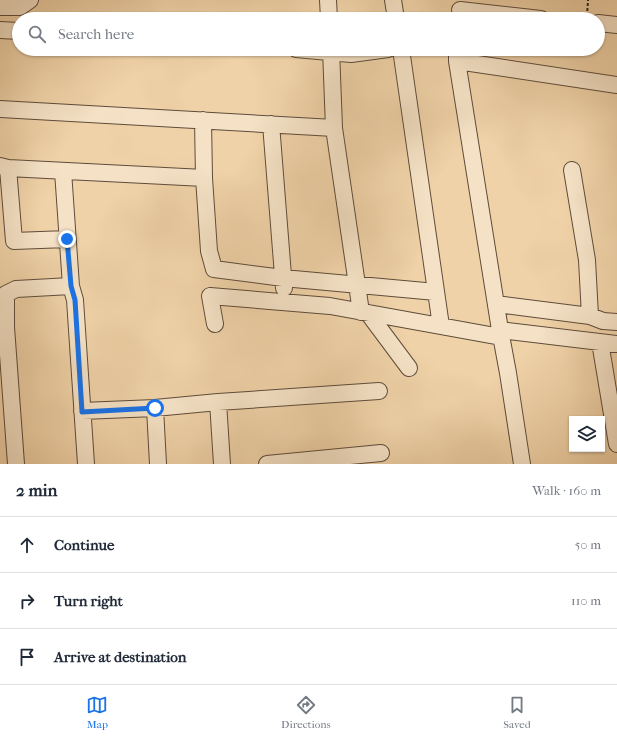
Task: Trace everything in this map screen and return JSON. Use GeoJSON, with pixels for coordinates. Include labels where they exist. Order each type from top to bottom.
{"type":"FeatureCollection","features":[{"type":"Feature","properties":{"kind":"street"},"geometry":{"type":"LineString","coordinates":[[0,7],[20,8],[30,0]]}},
{"type":"Feature","properties":{"kind":"street"},"geometry":{"type":"LineString","coordinates":[[328,0],[329,12]]}},
{"type":"Feature","properties":{"kind":"street"},"geometry":{"type":"LineString","coordinates":[[393,0],[395,12]]}},
{"type":"Feature","properties":{"kind":"street"},"geometry":{"type":"LineString","coordinates":[[458,10],[476,12]]}},
{"type":"Feature","properties":{"kind":"street"},"geometry":{"type":"LineString","coordinates":[[605,24],[617,25]]}},
{"type":"Feature","properties":{"kind":"street"},"geometry":{"type":"LineString","coordinates":[[0,30],[12,31]]}},
{"type":"Feature","properties":{"kind":"street"},"geometry":{"type":"LineString","coordinates":[[331,56],[334,128],[357,286],[364,312],[408,368]]}},
{"type":"Feature","properties":{"kind":"street"},"geometry":{"type":"LineString","coordinates":[[402,56],[441,326]]}},
{"type":"Feature","properties":{"kind":"street"},"geometry":{"type":"LineString","coordinates":[[457,56],[522,464]]}},
{"type":"Feature","properties":{"kind":"street"},"geometry":{"type":"LineString","coordinates":[[462,56],[617,85]]}},
{"type":"Feature","properties":{"kind":"street"},"geometry":{"type":"LineString","coordinates":[[0,108],[334,128]]}},
{"type":"Feature","properties":{"kind":"street"},"geometry":{"type":"LineString","coordinates":[[203,120],[204,178],[209,252],[214,269],[357,286],[436,292]]}},
{"type":"Feature","properties":{"kind":"street"},"geometry":{"type":"LineString","coordinates":[[271,124],[286,302]]}},
{"type":"Feature","properties":{"kind":"street"},"geometry":{"type":"LineString","coordinates":[[67,239],[14,241],[4,167],[204,178]]}},
{"type":"Feature","properties":{"kind":"street"},"geometry":{"type":"LineString","coordinates":[[572,170],[587,260],[590,316]]}},
{"type":"Feature","properties":{"kind":"street"},"geometry":{"type":"LineString","coordinates":[[63,171],[71,286],[75,300],[86,464]]}},
{"type":"Feature","properties":{"kind":"street"},"geometry":{"type":"LineString","coordinates":[[16,464],[6,430],[6,294],[16,289],[71,286]]}},
{"type":"Feature","properties":{"kind":"street"},"geometry":{"type":"LineString","coordinates":[[215,324],[210,296],[330,306],[441,326],[501,334],[617,344]]}},
{"type":"Feature","properties":{"kind":"street"},"geometry":{"type":"LineString","coordinates":[[496,304],[590,316],[603,321],[617,322]]}},
{"type":"Feature","properties":{"kind":"street"},"geometry":{"type":"LineString","coordinates":[[600,342],[617,444]]}},
{"type":"Feature","properties":{"kind":"street"},"geometry":{"type":"LineString","coordinates":[[82,412],[379,391]]}},
{"type":"Feature","properties":{"kind":"street"},"geometry":{"type":"LineString","coordinates":[[218,402],[222,464]]}},
{"type":"Feature","properties":{"kind":"street"},"geometry":{"type":"LineString","coordinates":[[155,408],[158,464]]}},
{"type":"Feature","properties":{"kind":"street"},"geometry":{"type":"LineString","coordinates":[[267,464],[381,454]]}},
{"type":"Feature","properties":{"kind":"path"},"geometry":{"type":"LineString","coordinates":[[587,12],[588,0]]}},
{"type":"Feature","properties":{"kind":"route"},"geometry":{"type":"LineString","coordinates":[[67,239],[71,286],[75,300],[75,327],[82,412],[155,408]]}}]}
